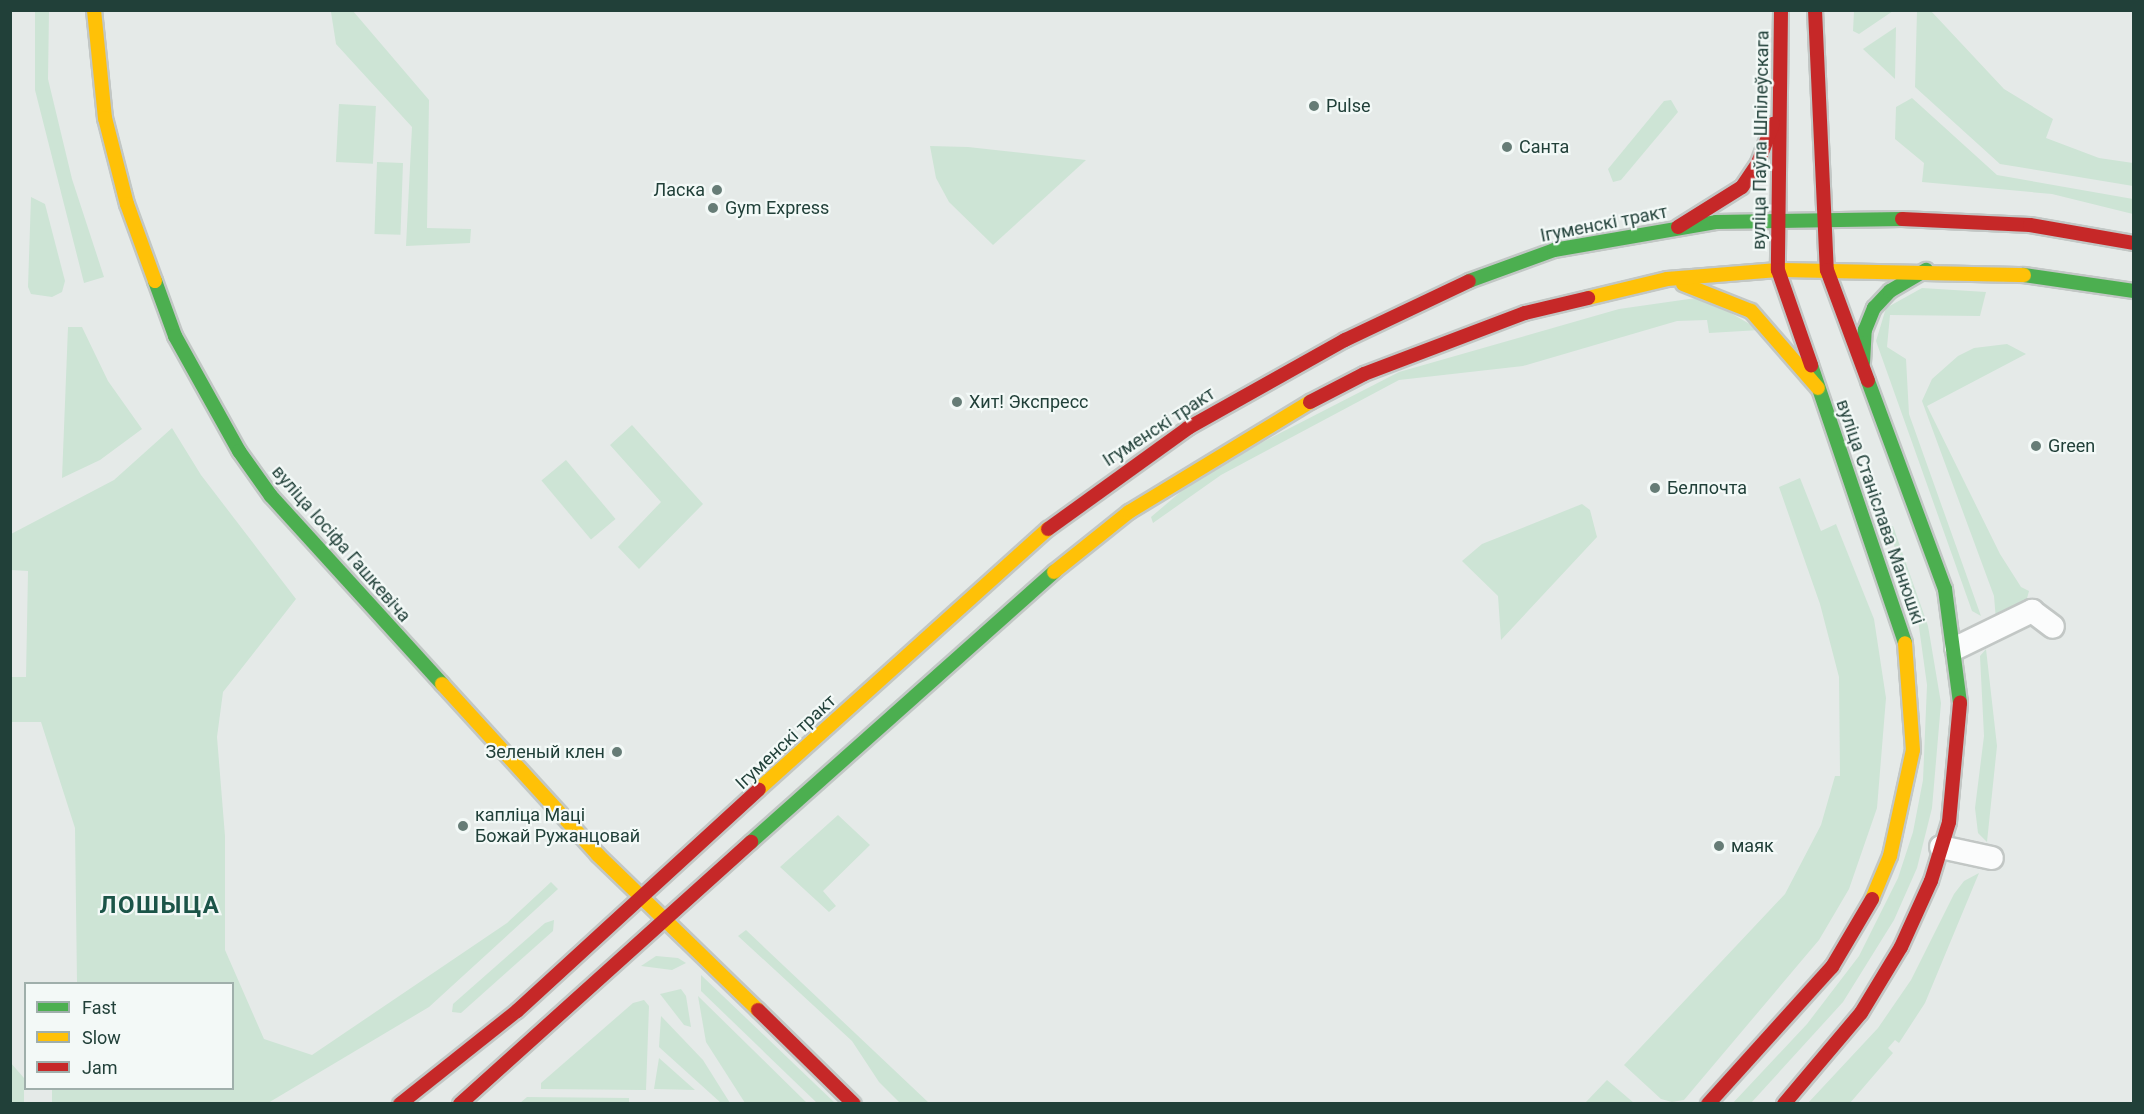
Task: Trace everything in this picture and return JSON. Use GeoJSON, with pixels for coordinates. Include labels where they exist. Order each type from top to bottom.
{"type":"FeatureCollection","features":[{"type":"Feature","properties":{"kind":"main road","name":"вуліца Іосіфа Гашкевіча"},"geometry":{"type":"LineString","coordinates":[[94,10],[105,118],[127,204],[175,336],[239,451],[271,496],[640,898],[854,1104]]}},
{"type":"Feature","properties":{"kind":"main road","name":"вуліца Паўла Шпілеўскага"},"geometry":{"type":"LineString","coordinates":[[1778,270],[1780,10]]}},
{"type":"Feature","properties":{"kind":"main road"},"geometry":{"type":"LineString","coordinates":[[1815,10],[1827,270]]}},
{"type":"Feature","properties":{"kind":"main road"},"geometry":{"type":"LineString","coordinates":[[1676,228],[1742,187],[1758,163],[1781,103]]}},
{"type":"Feature","properties":{"kind":"main road","name":"Ігуменскі тракт"},"geometry":{"type":"LineString","coordinates":[[399,1104],[459,1060],[1018,553],[1099,488],[1188,428],[1345,340],[1500,267],[1554,250],[1676,228],[1778,218],[1823,218],[2030,225],[2133,243]]}},
{"type":"Feature","properties":{"kind":"main road"},"geometry":{"type":"LineString","coordinates":[[460,1104],[1042,581],[1129,512],[1197,468],[1364,374],[1525,313],[1666,279],[1778,270],[1926,270],[2036,275],[2133,291]]}},
{"type":"Feature","properties":{"kind":"main road","name":"вуліца Станіслава Манюшкі"},"geometry":{"type":"LineString","coordinates":[[1708,1104],[1832,967],[1866,912],[1890,856],[1905,801],[1913,750],[1908,654],[1894,602],[1778,270]]}},
{"type":"Feature","properties":{"kind":"main road","name":"вуліца Станіслава Манюшкі"},"geometry":{"type":"LineString","coordinates":[[1784,1104],[1861,1013],[1901,947],[1941,847],[1958,770],[1961,715],[1956,648],[1945,589],[1827,270]]}},
{"type":"Feature","properties":{"kind":"main road"},"geometry":{"type":"LineString","coordinates":[[1863,365],[1865,330],[1874,308],[1890,291],[1926,270]]}},
{"type":"Feature","properties":{"kind":"main road"},"geometry":{"type":"LineString","coordinates":[[1666,279],[1724,297],[1751,311],[1818,387]]}},
{"type":"Feature","properties":{"kind":"street"},"geometry":{"type":"LineString","coordinates":[[1956,648],[2032,611],[2053,627]]}},
{"type":"Feature","properties":{"kind":"street"},"geometry":{"type":"LineString","coordinates":[[1941,847],[1992,858]]}},
{"type":"Feature","properties":{"kind":"green space"},"geometry":{"type":"Polygon","coordinates":[[[1854,10],[1893,11],[1859,34],[1853,31],[1854,10]]]}},
{"type":"Feature","properties":{"kind":"green space"},"geometry":{"type":"Polygon","coordinates":[[[35,11],[49,11],[48,79],[72,179],[104,277],[84,283],[35,90],[35,11]]]}},
{"type":"Feature","properties":{"kind":"green space"},"geometry":{"type":"Polygon","coordinates":[[[353,11],[429,100],[427,228],[471,229],[470,243],[406,246],[412,127],[336,44],[331,12],[353,11]]]}},
{"type":"Feature","properties":{"kind":"green space"},"geometry":{"type":"Polygon","coordinates":[[[1917,11],[1931,11],[2004,89],[2053,119],[2046,138],[2099,158],[2133,163],[2133,186],[2000,164],[1915,87],[1917,11]]]}},
{"type":"Feature","properties":{"kind":"green space"},"geometry":{"type":"Polygon","coordinates":[[[1896,27],[1895,79],[1863,49],[1896,27]]]}},
{"type":"Feature","properties":{"kind":"green space"},"geometry":{"type":"Polygon","coordinates":[[[1912,98],[1997,175],[2133,199],[2133,214],[2052,194],[1922,182],[1924,163],[1895,139],[1896,107],[1912,98]]]}},
{"type":"Feature","properties":{"kind":"green space"},"geometry":{"type":"Polygon","coordinates":[[[1671,100],[1678,112],[1621,180],[1613,182],[1608,169],[1664,101],[1671,100]]]}},
{"type":"Feature","properties":{"kind":"green space"},"geometry":{"type":"Polygon","coordinates":[[[339,104],[376,106],[373,164],[336,162],[339,104]]]}},
{"type":"Feature","properties":{"kind":"green space"},"geometry":{"type":"Polygon","coordinates":[[[930,146],[968,147],[1086,160],[993,245],[949,202],[936,178],[930,146]]]}},
{"type":"Feature","properties":{"kind":"green space"},"geometry":{"type":"Polygon","coordinates":[[[377,162],[403,163],[400,235],[374,234],[377,162]]]}},
{"type":"Feature","properties":{"kind":"green space"},"geometry":{"type":"Polygon","coordinates":[[[31,197],[45,204],[65,281],[62,292],[52,297],[31,294],[28,287],[31,197]]]}},
{"type":"Feature","properties":{"kind":"green space"},"geometry":{"type":"Polygon","coordinates":[[[1922,288],[1986,292],[1980,316],[1890,315],[1887,347],[1906,359],[1909,414],[1981,616],[1972,611],[1876,341],[1886,308],[1922,288]]]}},
{"type":"Feature","properties":{"kind":"green space"},"geometry":{"type":"Polygon","coordinates":[[[1703,297],[1760,330],[1709,333],[1707,320],[1677,321],[1523,366],[1399,380],[1221,475],[1153,523],[1151,517],[1204,472],[1399,372],[1619,309],[1703,297]]]}},
{"type":"Feature","properties":{"kind":"green space"},"geometry":{"type":"Polygon","coordinates":[[[68,327],[82,327],[108,381],[142,429],[100,460],[62,478],[68,327]]]}},
{"type":"Feature","properties":{"kind":"green space"},"geometry":{"type":"Polygon","coordinates":[[[2007,344],[2026,354],[1927,406],[2000,554],[2021,587],[2029,591],[2026,602],[1996,620],[1994,596],[1922,401],[1932,379],[1958,356],[1974,348],[2007,344]]]}},
{"type":"Feature","properties":{"kind":"green space"},"geometry":{"type":"Polygon","coordinates":[[[632,425],[703,504],[639,569],[618,547],[661,502],[610,445],[632,425]]]}},
{"type":"Feature","properties":{"kind":"green space"},"geometry":{"type":"Polygon","coordinates":[[[172,428],[201,475],[296,599],[223,692],[217,737],[225,836],[225,950],[264,1039],[312,1055],[507,923],[551,882],[558,889],[429,1007],[268,1103],[52,1103],[52,1090],[234,1090],[234,982],[77,982],[75,828],[41,722],[11,722],[11,677],[26,677],[28,571],[11,570],[11,534],[114,480],[172,428]]]}},
{"type":"Feature","properties":{"kind":"green space"},"geometry":{"type":"Polygon","coordinates":[[[566,460],[615,519],[591,540],[541,481],[566,460]]]}},
{"type":"Feature","properties":{"kind":"green space"},"geometry":{"type":"Polygon","coordinates":[[[1800,478],[1821,531],[1836,524],[1874,619],[1886,698],[1877,808],[1849,889],[1819,940],[1684,1100],[1672,1102],[1661,1099],[1624,1065],[1785,894],[1821,825],[1835,776],[1840,776],[1839,677],[1820,604],[1779,487],[1800,478]]]}},
{"type":"Feature","properties":{"kind":"green space"},"geometry":{"type":"Polygon","coordinates":[[[1582,504],[1590,510],[1597,537],[1501,640],[1498,596],[1462,561],[1482,544],[1582,504]]]}},
{"type":"Feature","properties":{"kind":"green space"},"geometry":{"type":"Polygon","coordinates":[[[1888,526],[1893,526],[1928,626],[1941,703],[1932,808],[1917,868],[1894,920],[1843,1002],[1751,1103],[1732,1104],[1807,1024],[1859,956],[1898,878],[1913,832],[1923,780],[1927,685],[1918,620],[1888,526]]]}},
{"type":"Feature","properties":{"kind":"green space"},"geometry":{"type":"Polygon","coordinates":[[[1986,649],[1997,746],[1987,842],[1978,833],[1975,808],[1984,736],[1980,656],[1986,649]]]}},
{"type":"Feature","properties":{"kind":"green space"},"geometry":{"type":"Polygon","coordinates":[[[838,815],[870,845],[823,891],[836,906],[829,912],[780,867],[838,815]]]}},
{"type":"Feature","properties":{"kind":"green space"},"geometry":{"type":"Polygon","coordinates":[[[1979,873],[1925,1003],[1899,1043],[1895,1040],[1888,1048],[1893,1053],[1850,1103],[1808,1103],[1878,1028],[1911,980],[1954,894],[1964,881],[1979,873]]]}},
{"type":"Feature","properties":{"kind":"green space"},"geometry":{"type":"Polygon","coordinates":[[[554,920],[553,931],[461,1013],[452,1012],[453,1004],[545,923],[554,920]]]}},
{"type":"Feature","properties":{"kind":"green space"},"geometry":{"type":"Polygon","coordinates":[[[746,930],[929,1103],[900,1103],[879,1082],[852,1041],[738,936],[746,930]]]}},
{"type":"Feature","properties":{"kind":"green space"},"geometry":{"type":"Polygon","coordinates":[[[656,956],[678,958],[686,963],[672,970],[641,966],[656,956]]]}},
{"type":"Feature","properties":{"kind":"green space"},"geometry":{"type":"Polygon","coordinates":[[[701,975],[835,1103],[817,1103],[701,991],[701,975]]]}},
{"type":"Feature","properties":{"kind":"green space"},"geometry":{"type":"Polygon","coordinates":[[[681,989],[686,996],[691,1027],[684,1025],[660,994],[681,989]]]}},
{"type":"Feature","properties":{"kind":"green space"},"geometry":{"type":"Polygon","coordinates":[[[698,996],[807,1103],[745,1103],[706,1042],[698,996]]]}},
{"type":"Feature","properties":{"kind":"green space"},"geometry":{"type":"Polygon","coordinates":[[[644,1000],[649,1006],[646,1090],[541,1089],[541,1083],[633,1003],[644,1000]]]}},
{"type":"Feature","properties":{"kind":"green space"},"geometry":{"type":"Polygon","coordinates":[[[661,1016],[703,1060],[730,1103],[721,1103],[659,1047],[661,1016]]]}},
{"type":"Feature","properties":{"kind":"green space"},"geometry":{"type":"Polygon","coordinates":[[[659,1058],[695,1090],[654,1089],[659,1058]]]}},
{"type":"Feature","properties":{"kind":"green space"},"geometry":{"type":"Polygon","coordinates":[[[10,1062],[24,1078],[24,1103],[11,1103],[10,1062]]]}},
{"type":"Feature","properties":{"kind":"green space"},"geometry":{"type":"Polygon","coordinates":[[[1607,1080],[1634,1103],[1585,1103],[1607,1080]]]}},
{"type":"Feature","properties":{"kind":"green space"},"geometry":{"type":"Polygon","coordinates":[[[527,1097],[629,1098],[629,1103],[520,1103],[527,1097]]]}},
{"type":"Feature","properties":{"kind":"traffic: fast"},"geometry":{"type":"LineString","coordinates":[[1469,281],[1554,250],[1716,222],[1902,219]]}},
{"type":"Feature","properties":{"kind":"traffic: fast"},"geometry":{"type":"LineString","coordinates":[[1863,363],[1865,330],[1874,308],[1890,291],[1926,270]]}},
{"type":"Feature","properties":{"kind":"traffic: fast"},"geometry":{"type":"LineString","coordinates":[[2024,275],[2134,291]]}},
{"type":"Feature","properties":{"kind":"traffic: fast"},"geometry":{"type":"LineString","coordinates":[[155,281],[175,336],[239,451],[271,496],[442,684]]}},
{"type":"Feature","properties":{"kind":"traffic: fast"},"geometry":{"type":"LineString","coordinates":[[1811,365],[1905,643]]}},
{"type":"Feature","properties":{"kind":"traffic: fast"},"geometry":{"type":"LineString","coordinates":[[1868,381],[1945,589],[1960,703]]}},
{"type":"Feature","properties":{"kind":"traffic: fast"},"geometry":{"type":"LineString","coordinates":[[751,842],[1054,572]]}},
{"type":"Feature","properties":{"kind":"traffic: slow"},"geometry":{"type":"LineString","coordinates":[[94,10],[105,118],[127,204],[155,281]]}},
{"type":"Feature","properties":{"kind":"traffic: slow"},"geometry":{"type":"LineString","coordinates":[[1588,298],[1667,279],[1778,270],[2024,275]]}},
{"type":"Feature","properties":{"kind":"traffic: slow"},"geometry":{"type":"LineString","coordinates":[[1683,284],[1751,311],[1818,388]]}},
{"type":"Feature","properties":{"kind":"traffic: slow"},"geometry":{"type":"LineString","coordinates":[[1054,572],[1129,512],[1310,402]]}},
{"type":"Feature","properties":{"kind":"traffic: slow"},"geometry":{"type":"LineString","coordinates":[[759,789],[1048,529]]}},
{"type":"Feature","properties":{"kind":"traffic: slow"},"geometry":{"type":"LineString","coordinates":[[1872,899],[1890,856],[1913,750],[1905,643]]}},
{"type":"Feature","properties":{"kind":"traffic: slow"},"geometry":{"type":"LineString","coordinates":[[442,684],[598,855],[758,1010]]}},
{"type":"Feature","properties":{"kind":"traffic: jam"},"geometry":{"type":"LineString","coordinates":[[1781,10],[1778,270],[1811,365]]}},
{"type":"Feature","properties":{"kind":"traffic: jam"},"geometry":{"type":"LineString","coordinates":[[1815,10],[1827,270],[1868,381]]}},
{"type":"Feature","properties":{"kind":"traffic: jam"},"geometry":{"type":"LineString","coordinates":[[1678,227],[1742,187],[1758,163],[1773,124]]}},
{"type":"Feature","properties":{"kind":"traffic: jam"},"geometry":{"type":"LineString","coordinates":[[1902,219],[2030,225],[2134,243]]}},
{"type":"Feature","properties":{"kind":"traffic: jam"},"geometry":{"type":"LineString","coordinates":[[1048,529],[1188,428],[1345,340],[1469,281]]}},
{"type":"Feature","properties":{"kind":"traffic: jam"},"geometry":{"type":"LineString","coordinates":[[1310,402],[1364,374],[1525,313],[1588,298]]}},
{"type":"Feature","properties":{"kind":"traffic: jam"},"geometry":{"type":"LineString","coordinates":[[1784,1104],[1861,1013],[1901,947],[1931,881],[1949,822],[1960,703]]}},
{"type":"Feature","properties":{"kind":"traffic: jam"},"geometry":{"type":"LineString","coordinates":[[400,1104],[517,1011],[759,789]]}},
{"type":"Feature","properties":{"kind":"traffic: jam"},"geometry":{"type":"LineString","coordinates":[[460,1104],[751,842]]}},
{"type":"Feature","properties":{"kind":"traffic: jam"},"geometry":{"type":"LineString","coordinates":[[1708,1104],[1832,967],[1872,899]]}},
{"type":"Feature","properties":{"kind":"traffic: jam"},"geometry":{"type":"LineString","coordinates":[[758,1010],[854,1104]]}},
{"type":"Feature","properties":{"kind":"place","name":"Pulse"},"geometry":{"type":"Point","coordinates":[1314,106]}},
{"type":"Feature","properties":{"kind":"place","name":"Санта"},"geometry":{"type":"Point","coordinates":[1507,147]}},
{"type":"Feature","properties":{"kind":"place","name":"Ласка"},"geometry":{"type":"Point","coordinates":[717,190]}},
{"type":"Feature","properties":{"kind":"place","name":"Gym Express"},"geometry":{"type":"Point","coordinates":[713,208]}},
{"type":"Feature","properties":{"kind":"place","name":"Хит! Экспресс"},"geometry":{"type":"Point","coordinates":[957,402]}},
{"type":"Feature","properties":{"kind":"place","name":"Green"},"geometry":{"type":"Point","coordinates":[2036,446]}},
{"type":"Feature","properties":{"kind":"place","name":"Белпочта"},"geometry":{"type":"Point","coordinates":[1655,488]}},
{"type":"Feature","properties":{"kind":"place","name":"Зеленый клен"},"geometry":{"type":"Point","coordinates":[617,752]}},
{"type":"Feature","properties":{"kind":"place","name":"капліца Маці Божай Ружанцовай"},"geometry":{"type":"Point","coordinates":[463,826]}},
{"type":"Feature","properties":{"kind":"place","name":"маяк"},"geometry":{"type":"Point","coordinates":[1719,846]}},
{"type":"Feature","properties":{"kind":"district","name":"ЛОШЫЦА"},"geometry":{"type":"Point","coordinates":[160,906]}}]}
